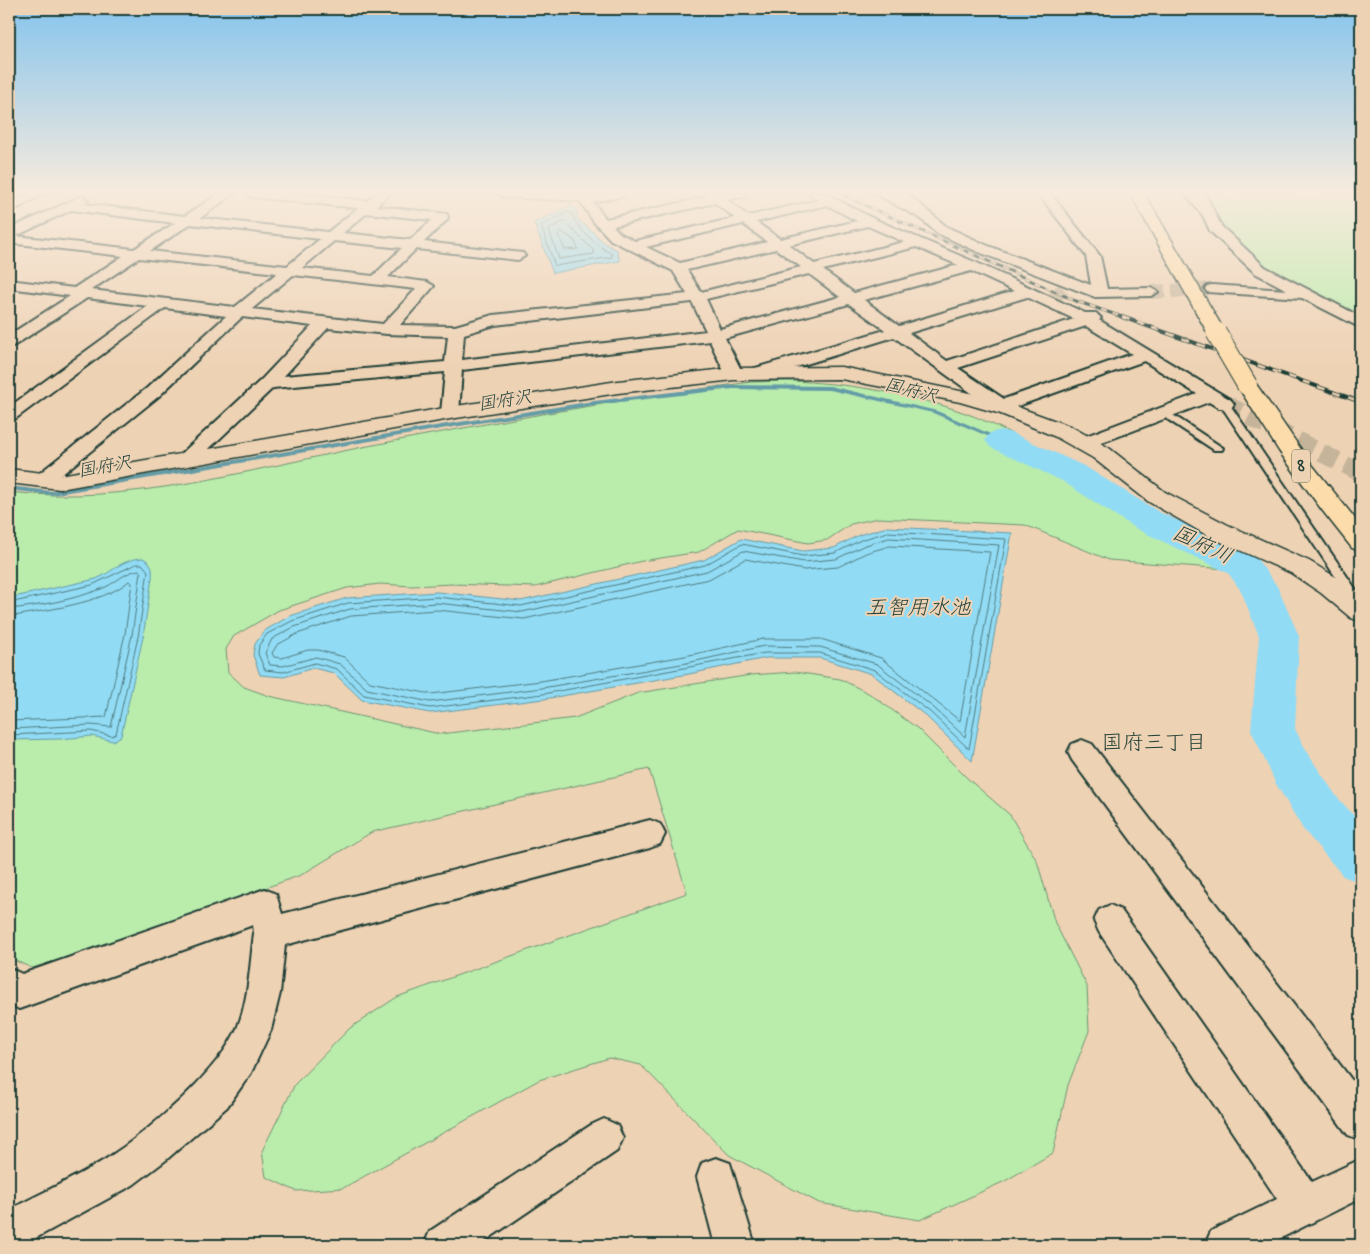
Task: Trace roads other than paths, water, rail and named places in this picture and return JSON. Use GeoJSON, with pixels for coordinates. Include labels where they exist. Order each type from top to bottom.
{"type":"FeatureCollection","features":[{"type":"Feature","properties":{"kind":"highway","name":"8"},"geometry":{"type":"LineString","coordinates":[[1170,252],[1272,425],[1339,517],[1361,542]]}},
{"type":"Feature","properties":{"kind":"street"},"geometry":{"type":"LineString","coordinates":[[124,252],[427,286],[387,329]]}},
{"type":"Feature","properties":{"kind":"street"},"geometry":{"type":"LineString","coordinates":[[43,480],[153,392],[238,313],[314,252]]}},
{"type":"Feature","properties":{"kind":"street"},"geometry":{"type":"LineString","coordinates":[[378,279],[406,252]]}},
{"type":"Feature","properties":{"kind":"street"},"geometry":{"type":"LineString","coordinates":[[479,252],[518,256]]}},
{"type":"Feature","properties":{"kind":"street"},"geometry":{"type":"LineString","coordinates":[[644,252],[678,268],[697,297],[734,374]]}},
{"type":"Feature","properties":{"kind":"street"},"geometry":{"type":"LineString","coordinates":[[678,268],[747,252]]}},
{"type":"Feature","properties":{"kind":"street"},"geometry":{"type":"LineString","coordinates":[[788,252],[945,367],[1005,408]]}},
{"type":"Feature","properties":{"kind":"street"},"geometry":{"type":"LineString","coordinates":[[9,284],[324,323],[387,329],[456,331],[493,320],[697,297],[883,252]]}},
{"type":"Feature","properties":{"kind":"street"},"geometry":{"type":"LineString","coordinates":[[937,252],[1088,320],[1217,400]]}},
{"type":"Feature","properties":{"kind":"street"},"geometry":{"type":"LineString","coordinates":[[991,252],[1100,294],[1151,292]]}},
{"type":"Feature","properties":{"kind":"street"},"geometry":{"type":"LineString","coordinates":[[1090,252],[1093,256],[1100,294]]}},
{"type":"Feature","properties":{"kind":"street"},"geometry":{"type":"LineString","coordinates":[[1240,252],[1260,270],[1361,323]]}},
{"type":"Feature","properties":{"kind":"street"},"geometry":{"type":"LineString","coordinates":[[9,342],[138,253]]}},
{"type":"Feature","properties":{"kind":"street"},"geometry":{"type":"LineString","coordinates":[[268,383],[452,366],[716,335],[972,266]]}},
{"type":"Feature","properties":{"kind":"street"},"geometry":{"type":"LineString","coordinates":[[1212,289],[1308,295]]}},
{"type":"Feature","properties":{"kind":"street"},"geometry":{"type":"LineString","coordinates":[[758,372],[1028,292]]}},
{"type":"Feature","properties":{"kind":"street"},"geometry":{"type":"LineString","coordinates":[[945,367],[1093,318],[1053,298]]}},
{"type":"Feature","properties":{"kind":"street"},"geometry":{"type":"LineString","coordinates":[[9,415],[163,302]]}},
{"type":"Feature","properties":{"kind":"street"},"geometry":{"type":"LineString","coordinates":[[187,459],[268,383],[324,323]]}},
{"type":"Feature","properties":{"kind":"street"},"geometry":{"type":"LineString","coordinates":[[450,413],[456,331]]}},
{"type":"Feature","properties":{"kind":"street"},"geometry":{"type":"LineString","coordinates":[[1005,408],[1146,355]]}},
{"type":"Feature","properties":{"kind":"street"},"geometry":{"type":"LineString","coordinates":[[9,476],[60,482],[450,413],[628,386],[758,372],[849,374],[963,397],[1005,408],[1085,443],[1157,497],[1227,534],[1300,567],[1330,586],[1361,611]]}},
{"type":"Feature","properties":{"kind":"street"},"geometry":{"type":"LineString","coordinates":[[1085,443],[1164,413],[1217,400]]}},
{"type":"Feature","properties":{"kind":"street"},"geometry":{"type":"LineString","coordinates":[[1082,752],[1361,1122]]}},
{"type":"Feature","properties":{"kind":"street"},"geometry":{"type":"LineString","coordinates":[[270,934],[650,834]]}},
{"type":"Feature","properties":{"kind":"street"},"geometry":{"type":"LineString","coordinates":[[9,985],[19,992],[265,905],[270,934],[263,993],[254,1030],[239,1061],[214,1094],[153,1147],[120,1172],[9,1231]]}},
{"type":"Feature","properties":{"kind":"street"},"geometry":{"type":"LineString","coordinates":[[1110,921],[1305,1206]]}},
{"type":"Feature","properties":{"kind":"street"},"geometry":{"type":"LineString","coordinates":[[444,1245],[604,1138]]}},
{"type":"Feature","properties":{"kind":"street"},"geometry":{"type":"LineString","coordinates":[[716,1177],[735,1245]]}},
{"type":"Feature","properties":{"kind":"street"},"geometry":{"type":"LineString","coordinates":[[1224,1245],[1361,1178]]}},
{"type":"Feature","properties":{"kind":"lane"},"geometry":{"type":"LineString","coordinates":[[1217,400],[1361,606]]}},
{"type":"Feature","properties":{"kind":"lane"},"geometry":{"type":"LineString","coordinates":[[1164,413],[1218,448]]}},
{"type":"Feature","properties":{"kind":"water"},"geometry":{"type":"Polygon","coordinates":[[[545,252],[617,252],[620,261],[553,273],[545,252]]]}},
{"type":"Feature","properties":{"kind":"water","name":"五智用水池"},"geometry":{"type":"Polygon","coordinates":[[[887,527],[1012,533],[972,761],[926,716],[872,674],[820,658],[766,658],[689,674],[544,699],[430,713],[362,700],[334,673],[313,668],[284,677],[260,675],[253,655],[255,644],[264,631],[290,616],[347,598],[437,592],[521,601],[704,560],[741,539],[803,551],[834,548],[859,535],[887,527]]]}},
{"type":"Feature","properties":{"kind":"water"},"geometry":{"type":"Polygon","coordinates":[[[143,558],[151,566],[152,578],[143,637],[121,736],[113,741],[92,736],[9,740],[9,598],[96,579],[123,563],[143,558]]]}},
{"type":"Feature","properties":{"kind":"waterway","name":"国府沢"},"geometry":{"type":"LineString","coordinates":[[9,488],[51,493],[594,403],[733,387],[830,388],[935,412],[1001,440]]}},
{"type":"Feature","properties":{"kind":"waterway","name":"国府川"},"geometry":{"type":"LineString","coordinates":[[1001,440],[1074,474],[1147,520],[1241,564],[1258,586],[1279,636],[1273,730],[1292,769],[1320,813],[1361,859]]}},
{"type":"Feature","properties":{"kind":"tunnel"},"geometry":{"type":"LineString","coordinates":[[1053,298],[1070,284]]}},
{"type":"Feature","properties":{"kind":"tunnel"},"geometry":{"type":"LineString","coordinates":[[1151,292],[1212,289]]}},
{"type":"Feature","properties":{"kind":"tunnel"},"geometry":{"type":"LineString","coordinates":[[1225,404],[1361,473]]}},
{"type":"Feature","properties":{"kind":"railway"},"geometry":{"type":"LineString","coordinates":[[967,252],[1076,301],[1125,318]]}},
{"type":"Feature","properties":{"kind":"railway"},"geometry":{"type":"LineString","coordinates":[[1122,317],[1361,402]]}},
{"type":"Feature","properties":{"kind":"district","name":"国府三丁目"},"geometry":{"type":"Point","coordinates":[1154,744]}}]}
